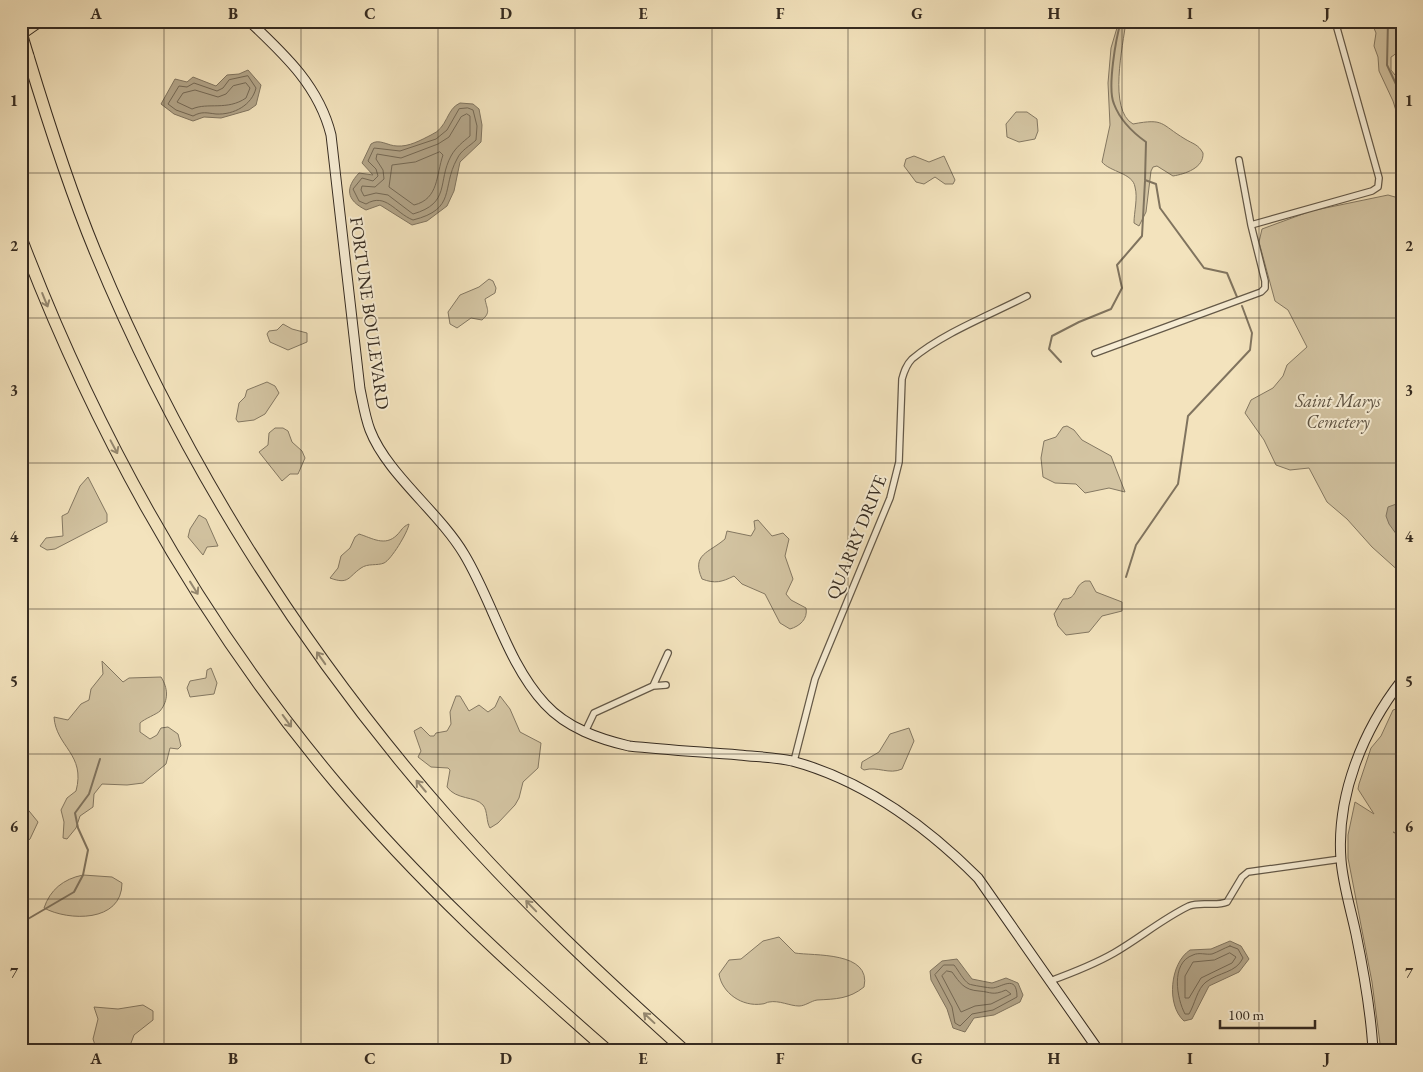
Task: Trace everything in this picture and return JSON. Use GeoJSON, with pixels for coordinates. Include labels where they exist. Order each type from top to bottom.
{"type":"FeatureCollection","features":[{"type":"Feature","properties":{"kind":"highway"},"geometry":{"type":"LineString","coordinates":[[21,34],[60,157],[116,299],[163,398],[212,488],[260,568],[358,708],[447,816],[543,918],[685,1051]]}},
{"type":"Feature","properties":{"kind":"highway"},"geometry":{"type":"LineString","coordinates":[[21,238],[53,319],[108,436],[176,559],[245,663],[336,782],[408,863],[470,927],[608,1051]]}},
{"type":"Feature","properties":{"kind":"main road"},"geometry":{"type":"LineString","coordinates":[[21,34],[41,21]]}},
{"type":"Feature","properties":{"kind":"main road","name":"FORTUNE BOULEVARD"},"geometry":{"type":"LineString","coordinates":[[249,21],[300,73],[316,94],[327,120],[331,135],[360,389],[371,431],[393,467],[437,517],[463,552],[534,691],[563,720],[585,732],[610,742],[629,746],[794,761],[844,780],[868,792],[907,818],[963,863],[991,896],[1099,1051]]}},
{"type":"Feature","properties":{"kind":"main road"},"geometry":{"type":"LineString","coordinates":[[1373,1051],[1370,1006],[1341,859],[1345,806],[1358,754],[1390,696],[1402,680]]}},
{"type":"Feature","properties":{"kind":"street"},"geometry":{"type":"LineString","coordinates":[[1251,224],[1372,191],[1378,187],[1378,178],[1336,21]]}},
{"type":"Feature","properties":{"kind":"street"},"geometry":{"type":"LineString","coordinates":[[1095,353],[1261,292],[1265,288],[1239,160]]}},
{"type":"Feature","properties":{"kind":"street","name":"QUARRY DRIVE"},"geometry":{"type":"LineString","coordinates":[[794,761],[815,679],[890,498],[898,472],[902,380],[906,368],[911,360],[940,341],[1027,296]]}},
{"type":"Feature","properties":{"kind":"street"},"geometry":{"type":"LineString","coordinates":[[653,686],[668,653]]}},
{"type":"Feature","properties":{"kind":"street"},"geometry":{"type":"LineString","coordinates":[[585,732],[594,713],[653,686],[666,685]]}},
{"type":"Feature","properties":{"kind":"street"},"geometry":{"type":"LineString","coordinates":[[1050,981],[1114,953],[1151,927],[1190,906],[1227,902],[1242,877],[1248,872],[1341,859]]}},
{"type":"Feature","properties":{"kind":"green space"},"geometry":{"type":"Polygon","coordinates":[[[1119,21],[1126,21],[1119,77],[1121,106],[1125,117],[1133,124],[1157,122],[1162,124],[1197,146],[1203,153],[1200,163],[1183,174],[1173,176],[1157,166],[1153,167],[1146,212],[1139,226],[1134,223],[1136,196],[1133,182],[1102,162],[1110,125],[1108,83],[1111,48],[1119,21]]]}},
{"type":"Feature","properties":{"kind":"green space"},"geometry":{"type":"Polygon","coordinates":[[[1371,21],[1402,21],[1401,42],[1398,51],[1391,57],[1391,70],[1395,75],[1402,74],[1402,130],[1393,101],[1379,71],[1378,57],[1374,46],[1376,33],[1371,21]]]}},
{"type":"Feature","properties":{"kind":"green space"},"geometry":{"type":"Polygon","coordinates":[[[1016,112],[1027,112],[1037,119],[1038,131],[1035,139],[1019,142],[1007,137],[1006,124],[1016,112]]]}},
{"type":"Feature","properties":{"kind":"green space"},"geometry":{"type":"Polygon","coordinates":[[[914,156],[929,162],[944,156],[955,180],[953,184],[945,184],[935,177],[924,184],[916,182],[904,166],[906,159],[914,156]]]}},
{"type":"Feature","properties":{"kind":"green space","name":"Saint Marys Cemetery"},"geometry":{"type":"Polygon","coordinates":[[[1388,195],[1402,199],[1402,574],[1372,547],[1347,519],[1327,502],[1309,468],[1290,470],[1276,465],[1264,440],[1245,413],[1251,400],[1273,388],[1283,376],[1287,365],[1307,347],[1288,310],[1275,301],[1259,242],[1262,229],[1311,211],[1388,195]]]}},
{"type":"Feature","properties":{"kind":"green space"},"geometry":{"type":"Polygon","coordinates":[[[489,279],[493,281],[496,288],[495,293],[485,299],[487,315],[482,320],[471,318],[457,328],[450,324],[448,312],[460,295],[479,287],[489,279]]]}},
{"type":"Feature","properties":{"kind":"green space"},"geometry":{"type":"Polygon","coordinates":[[[283,324],[292,329],[307,333],[307,342],[288,350],[270,342],[267,334],[269,331],[277,330],[283,324]]]}},
{"type":"Feature","properties":{"kind":"green space"},"geometry":{"type":"Polygon","coordinates":[[[267,382],[275,386],[279,393],[265,414],[254,420],[238,422],[236,419],[239,403],[245,397],[247,390],[267,382]]]}},
{"type":"Feature","properties":{"kind":"green space"},"geometry":{"type":"Polygon","coordinates":[[[1067,426],[1074,430],[1082,440],[1111,456],[1125,492],[1109,488],[1085,493],[1076,484],[1055,483],[1043,477],[1041,458],[1044,441],[1056,437],[1063,427],[1067,426]]]}},
{"type":"Feature","properties":{"kind":"green space"},"geometry":{"type":"Polygon","coordinates":[[[275,428],[283,428],[288,431],[292,442],[302,451],[305,458],[298,474],[290,474],[282,481],[259,452],[268,445],[269,433],[275,428]]]}},
{"type":"Feature","properties":{"kind":"green space"},"geometry":{"type":"Polygon","coordinates":[[[88,477],[107,514],[107,522],[55,549],[47,550],[40,546],[46,538],[63,536],[62,516],[68,513],[80,486],[88,477]]]}},
{"type":"Feature","properties":{"kind":"green space"},"geometry":{"type":"Polygon","coordinates":[[[26,484],[28,504],[21,515],[21,486],[26,484]]]}},
{"type":"Feature","properties":{"kind":"green space"},"geometry":{"type":"Polygon","coordinates":[[[199,515],[206,519],[218,546],[207,547],[203,555],[188,537],[190,529],[199,515]]]}},
{"type":"Feature","properties":{"kind":"green space"},"geometry":{"type":"Polygon","coordinates":[[[758,520],[772,536],[783,533],[789,539],[785,556],[793,579],[786,594],[791,600],[806,608],[806,616],[802,622],[790,629],[780,623],[765,594],[742,584],[734,576],[718,582],[711,581],[702,579],[699,571],[700,559],[725,539],[727,531],[751,536],[755,529],[754,521],[758,520]]]}},
{"type":"Feature","properties":{"kind":"green space"},"geometry":{"type":"Polygon","coordinates":[[[409,524],[399,545],[387,561],[364,566],[345,580],[341,581],[330,578],[338,568],[341,556],[350,548],[355,537],[359,534],[378,540],[388,540],[392,539],[403,527],[409,524]]]}},
{"type":"Feature","properties":{"kind":"green space"},"geometry":{"type":"Polygon","coordinates":[[[1090,581],[1096,592],[1122,602],[1122,611],[1102,616],[1089,632],[1066,635],[1058,626],[1054,614],[1063,599],[1071,597],[1081,583],[1090,581]]]}},
{"type":"Feature","properties":{"kind":"green space"},"geometry":{"type":"Polygon","coordinates":[[[102,661],[123,682],[129,678],[161,677],[166,690],[165,703],[160,711],[140,723],[140,732],[150,739],[157,735],[161,728],[168,727],[178,734],[181,746],[178,749],[170,748],[166,764],[143,783],[127,785],[102,784],[94,794],[93,807],[80,816],[76,828],[67,839],[63,838],[64,822],[61,810],[67,798],[76,791],[77,768],[74,759],[60,736],[54,717],[68,720],[81,704],[89,700],[91,689],[103,674],[102,661]]]}},
{"type":"Feature","properties":{"kind":"green space"},"geometry":{"type":"Polygon","coordinates":[[[211,668],[217,683],[214,694],[190,697],[187,688],[190,681],[206,678],[207,670],[211,668]]]}},
{"type":"Feature","properties":{"kind":"green space"},"geometry":{"type":"Polygon","coordinates":[[[456,696],[460,696],[469,711],[479,705],[488,712],[495,707],[500,696],[510,709],[520,732],[541,743],[538,768],[523,782],[515,805],[498,823],[490,828],[486,810],[480,802],[455,794],[447,787],[450,770],[448,768],[431,767],[418,757],[421,751],[414,731],[421,727],[430,736],[434,736],[436,733],[447,731],[451,724],[450,712],[456,696]]]}},
{"type":"Feature","properties":{"kind":"green space"},"geometry":{"type":"Polygon","coordinates":[[[1402,707],[1402,835],[1393,832],[1402,837],[1402,1051],[1381,1051],[1372,982],[1348,858],[1348,835],[1355,802],[1374,814],[1358,789],[1359,784],[1371,748],[1381,736],[1393,710],[1402,707]]]}},
{"type":"Feature","properties":{"kind":"green space"},"geometry":{"type":"Polygon","coordinates":[[[909,728],[914,741],[902,769],[893,771],[864,770],[861,768],[862,762],[879,752],[890,734],[909,728]]]}},
{"type":"Feature","properties":{"kind":"green space"},"geometry":{"type":"Polygon","coordinates":[[[21,794],[25,806],[38,822],[30,839],[21,847],[21,794]]]}},
{"type":"Feature","properties":{"kind":"green space"},"geometry":{"type":"Polygon","coordinates":[[[83,875],[112,877],[122,883],[120,896],[113,906],[104,912],[79,916],[66,915],[44,908],[58,886],[69,879],[83,875]]]}},
{"type":"Feature","properties":{"kind":"green space"},"geometry":{"type":"Polygon","coordinates":[[[779,937],[795,953],[827,956],[850,961],[859,967],[864,975],[864,987],[848,996],[817,1000],[799,1006],[781,1002],[747,1003],[740,1001],[729,993],[724,987],[719,974],[729,960],[741,959],[763,941],[779,937]]]}},
{"type":"Feature","properties":{"kind":"green space"},"geometry":{"type":"Polygon","coordinates":[[[143,1005],[153,1011],[153,1020],[134,1035],[128,1051],[97,1051],[93,1039],[98,1019],[94,1007],[118,1009],[143,1005]]]}},
{"type":"Feature","properties":{"kind":"water"},"geometry":{"type":"Polygon","coordinates":[[[248,70],[261,85],[256,105],[249,110],[221,118],[204,117],[193,121],[174,114],[161,104],[175,79],[187,82],[193,77],[216,86],[227,75],[239,74],[248,70]]]}},
{"type":"Feature","properties":{"kind":"water"},"geometry":{"type":"Polygon","coordinates":[[[460,103],[473,104],[479,109],[482,125],[481,142],[460,162],[454,191],[447,206],[427,221],[412,225],[380,205],[366,210],[354,202],[351,198],[350,189],[354,178],[359,173],[373,175],[362,163],[371,144],[377,142],[401,146],[419,141],[437,132],[455,106],[460,103]]]}},
{"type":"Feature","properties":{"kind":"water"},"geometry":{"type":"Polygon","coordinates":[[[1402,502],[1402,542],[1389,524],[1386,516],[1388,507],[1402,502]]]}},
{"type":"Feature","properties":{"kind":"water"},"geometry":{"type":"Polygon","coordinates":[[[1230,941],[1241,946],[1249,959],[1239,972],[1209,986],[1192,1019],[1184,1021],[1178,1014],[1173,995],[1173,984],[1178,964],[1190,950],[1211,949],[1230,941]]]}},
{"type":"Feature","properties":{"kind":"water"},"geometry":{"type":"Polygon","coordinates":[[[957,959],[972,979],[992,983],[1006,978],[1018,983],[1023,995],[1020,1002],[994,1015],[974,1018],[965,1032],[953,1028],[947,1009],[931,980],[930,971],[942,961],[957,959]]]}},
{"type":"Feature","properties":{"kind":"waterway"},"geometry":{"type":"LineString","coordinates":[[1121,21],[1113,63],[1112,97],[1123,120],[1131,130],[1146,142],[1145,180],[1156,184],[1160,208],[1204,268],[1227,273],[1237,297]]}},
{"type":"Feature","properties":{"kind":"waterway"},"geometry":{"type":"LineString","coordinates":[[1388,21],[1387,65],[1402,97]]}},
{"type":"Feature","properties":{"kind":"waterway"},"geometry":{"type":"LineString","coordinates":[[1061,362],[1049,349],[1052,336],[1111,309],[1122,288],[1117,265],[1142,236],[1145,181]]}},
{"type":"Feature","properties":{"kind":"waterway"},"geometry":{"type":"LineString","coordinates":[[1126,577],[1136,545],[1178,484],[1188,416],[1250,350],[1252,333],[1242,306]]}},
{"type":"Feature","properties":{"kind":"waterway"},"geometry":{"type":"LineString","coordinates":[[21,923],[74,892],[83,875],[88,850],[78,828],[75,813],[89,794],[100,759]]}}]}
